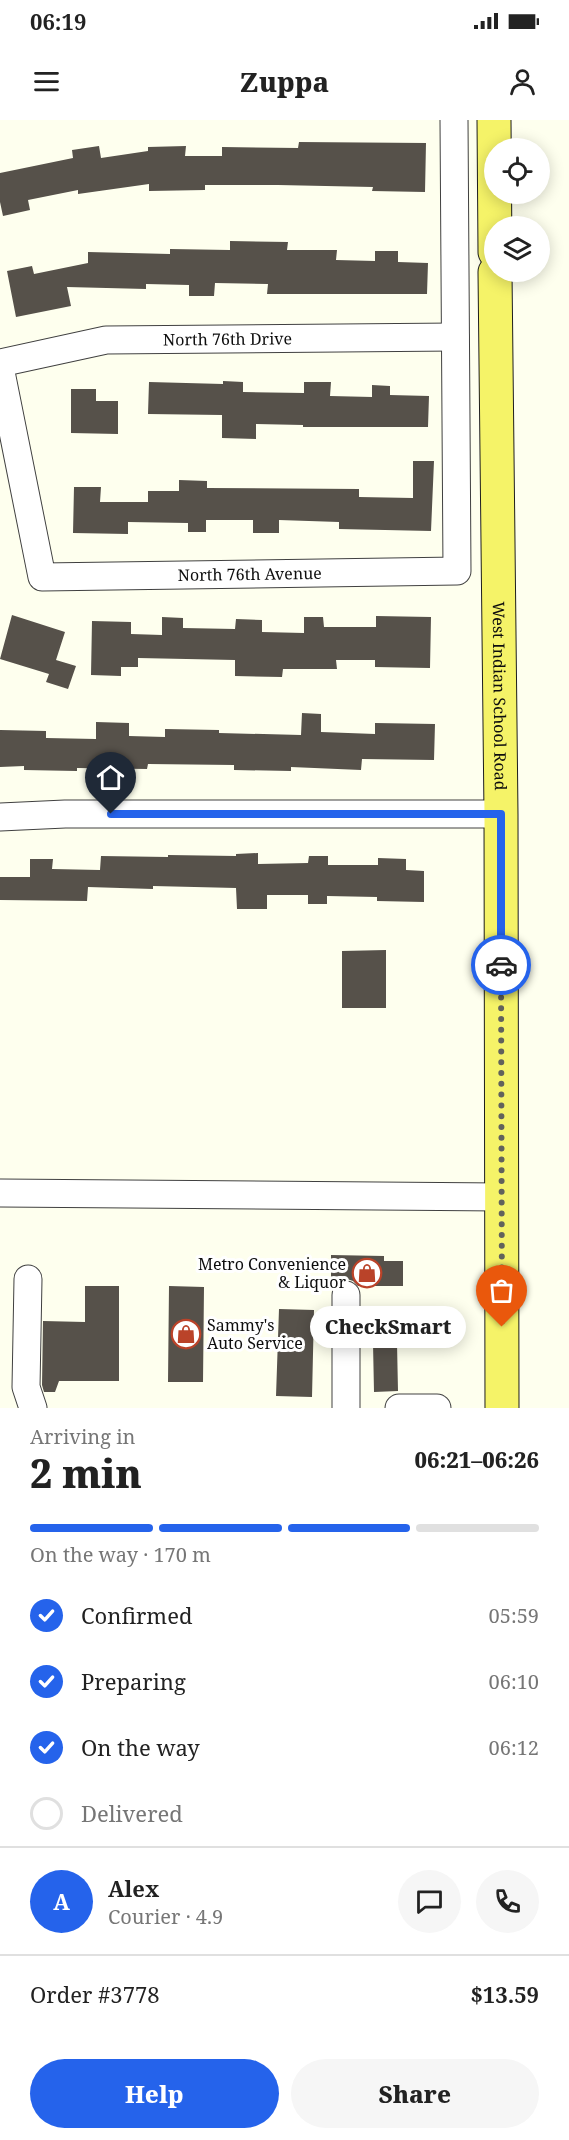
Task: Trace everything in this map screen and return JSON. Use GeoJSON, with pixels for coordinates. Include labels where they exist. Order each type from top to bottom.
{"type":"FeatureCollection","features":[{"type":"Feature","properties":{"kind":"main road"},"geometry":{"type":"LineString","coordinates":[[494,120],[495,216]]}},
{"type":"Feature","properties":{"kind":"main road","name":"West Indian School Road"},"geometry":{"type":"LineString","coordinates":[[495,282],[501,814],[502,1408]]}},
{"type":"Feature","properties":{"kind":"street"},"geometry":{"type":"LineString","coordinates":[[454,120],[455,337]]}},
{"type":"Feature","properties":{"kind":"street","name":"North 76th Drive"},"geometry":{"type":"LineString","coordinates":[[0,365],[106,340],[455,337]]}},
{"type":"Feature","properties":{"kind":"street","name":"North 76th Avenue"},"geometry":{"type":"LineString","coordinates":[[0,365],[42,577],[457,571],[455,337]]}},
{"type":"Feature","properties":{"kind":"street"},"geometry":{"type":"LineString","coordinates":[[0,818],[65,814],[501,814]]}},
{"type":"Feature","properties":{"kind":"street"},"geometry":{"type":"LineString","coordinates":[[0,1193],[501,1197]]}},
{"type":"Feature","properties":{"kind":"street"},"geometry":{"type":"LineString","coordinates":[[28,1279],[26,1387],[33,1408]]}},
{"type":"Feature","properties":{"kind":"street"},"geometry":{"type":"LineString","coordinates":[[346,1295],[346,1408]]}},
{"type":"Feature","properties":{"kind":"street"},"geometry":{"type":"LineString","coordinates":[[346,1328],[437,1327]]}},
{"type":"Feature","properties":{"kind":"street"},"geometry":{"type":"LineString","coordinates":[[399,1408],[437,1408]]}},
{"type":"Feature","properties":{"kind":"building"},"geometry":{"type":"Polygon","coordinates":[[[299,142],[426,143],[425,192],[372,191],[373,187],[278,185],[205,185],[205,190],[149,191],[149,184],[78,194],[78,190],[28,200],[30,210],[3,216],[0,202],[0,173],[73,158],[72,150],[99,146],[101,158],[148,151],[148,147],[186,146],[185,156],[222,156],[222,147],[298,148],[299,142]]]}},
{"type":"Feature","properties":{"kind":"building"},"geometry":{"type":"Polygon","coordinates":[[[230,241],[288,242],[287,250],[337,250],[336,260],[375,261],[375,251],[398,251],[398,262],[428,263],[427,294],[267,294],[268,284],[215,283],[214,296],[189,296],[189,285],[146,284],[146,289],[67,287],[71,306],[16,317],[7,271],[32,266],[34,274],[88,263],[88,252],[170,254],[170,249],[230,250],[230,241]]]}},
{"type":"Feature","properties":{"kind":"building"},"geometry":{"type":"Polygon","coordinates":[[[223,381],[243,382],[243,392],[304,393],[304,382],[331,382],[330,396],[372,397],[372,385],[390,386],[390,395],[429,396],[428,427],[303,427],[303,425],[256,424],[256,439],[222,438],[222,415],[148,414],[149,382],[223,384],[223,381]]]}},
{"type":"Feature","properties":{"kind":"building"},"geometry":{"type":"Polygon","coordinates":[[[71,389],[96,389],[96,401],[118,401],[118,434],[71,433],[71,389]]]}},
{"type":"Feature","properties":{"kind":"building"},"geometry":{"type":"Polygon","coordinates":[[[413,461],[434,461],[431,531],[339,529],[339,522],[279,520],[279,533],[253,533],[253,520],[206,520],[206,532],[188,532],[188,523],[128,522],[128,534],[73,533],[74,487],[101,487],[100,502],[148,502],[148,491],[179,491],[179,480],[207,481],[207,488],[359,489],[359,497],[413,498],[413,461]]]}},
{"type":"Feature","properties":{"kind":"building"},"geometry":{"type":"Polygon","coordinates":[[[12,615],[65,632],[56,660],[76,666],[68,689],[46,682],[49,674],[0,659],[12,615]]]}},
{"type":"Feature","properties":{"kind":"building"},"geometry":{"type":"Polygon","coordinates":[[[376,616],[431,617],[430,668],[375,667],[375,660],[336,660],[337,669],[283,669],[282,677],[235,676],[235,660],[138,658],[138,667],[121,667],[121,676],[91,675],[92,621],[131,622],[131,634],[162,635],[162,617],[183,618],[183,628],[235,629],[236,619],[262,620],[262,632],[304,633],[304,617],[323,617],[324,627],[376,627],[376,616]]]}},
{"type":"Feature","properties":{"kind":"building"},"geometry":{"type":"Polygon","coordinates":[[[302,713],[321,714],[321,732],[375,734],[375,723],[435,724],[434,760],[362,759],[361,770],[291,767],[291,771],[234,770],[234,765],[148,764],[147,769],[77,768],[77,771],[24,770],[24,766],[0,767],[0,730],[46,731],[46,738],[96,739],[96,722],[129,723],[129,736],[165,737],[165,729],[301,735],[302,713]]]}},
{"type":"Feature","properties":{"kind":"building"},"geometry":{"type":"Polygon","coordinates":[[[258,853],[258,864],[308,863],[309,856],[328,856],[328,865],[378,865],[378,858],[406,859],[406,870],[424,871],[424,902],[377,901],[377,897],[327,896],[327,904],[308,904],[308,895],[267,895],[267,909],[237,909],[236,888],[153,886],[153,889],[88,887],[87,901],[0,900],[0,877],[30,877],[30,859],[53,859],[52,869],[100,870],[101,856],[236,856],[236,854],[258,853]]]}},
{"type":"Feature","properties":{"kind":"building"},"geometry":{"type":"Polygon","coordinates":[[[386,950],[386,1008],[342,1008],[342,951],[386,950]]]}},
{"type":"Feature","properties":{"kind":"building","name":"Metro Convenience & Liquor"},"geometry":{"type":"Polygon","coordinates":[[[331,1255],[384,1256],[384,1261],[403,1261],[403,1286],[358,1286],[347,1279],[331,1286],[331,1255]]]}},
{"type":"Feature","properties":{"kind":"building"},"geometry":{"type":"Polygon","coordinates":[[[85,1286],[119,1286],[119,1381],[59,1381],[55,1392],[44,1392],[42,1385],[43,1321],[85,1322],[85,1286]]]}},
{"type":"Feature","properties":{"kind":"building","name":"Sammy's Auto Service"},"geometry":{"type":"Polygon","coordinates":[[[169,1286],[204,1287],[203,1382],[168,1382],[169,1286]]]}},
{"type":"Feature","properties":{"kind":"building"},"geometry":{"type":"Polygon","coordinates":[[[279,1309],[314,1310],[312,1397],[276,1396],[279,1309]]]}},
{"type":"Feature","properties":{"kind":"building"},"geometry":{"type":"Polygon","coordinates":[[[373,1343],[397,1343],[398,1391],[374,1392],[373,1343]]]}},
{"type":"Feature","properties":{"kind":"way so far"},"geometry":{"type":"LineString","coordinates":[[501,965],[502,1327]]}},
{"type":"Feature","properties":{"kind":"place","name":"Metro Convenience & Liquor"},"geometry":{"type":"Point","coordinates":[367,1273]}},
{"type":"Feature","properties":{"kind":"place","name":"CheckSmart"},"geometry":{"type":"Point","coordinates":[502,1327]}},
{"type":"Feature","properties":{"kind":"place","name":"Sammy's Auto Service"},"geometry":{"type":"Point","coordinates":[186,1334]}},
{"type":"Feature","properties":{"kind":"route"},"geometry":{"type":"LineString","coordinates":[[111,814],[501,814],[501,965]]}}]}
